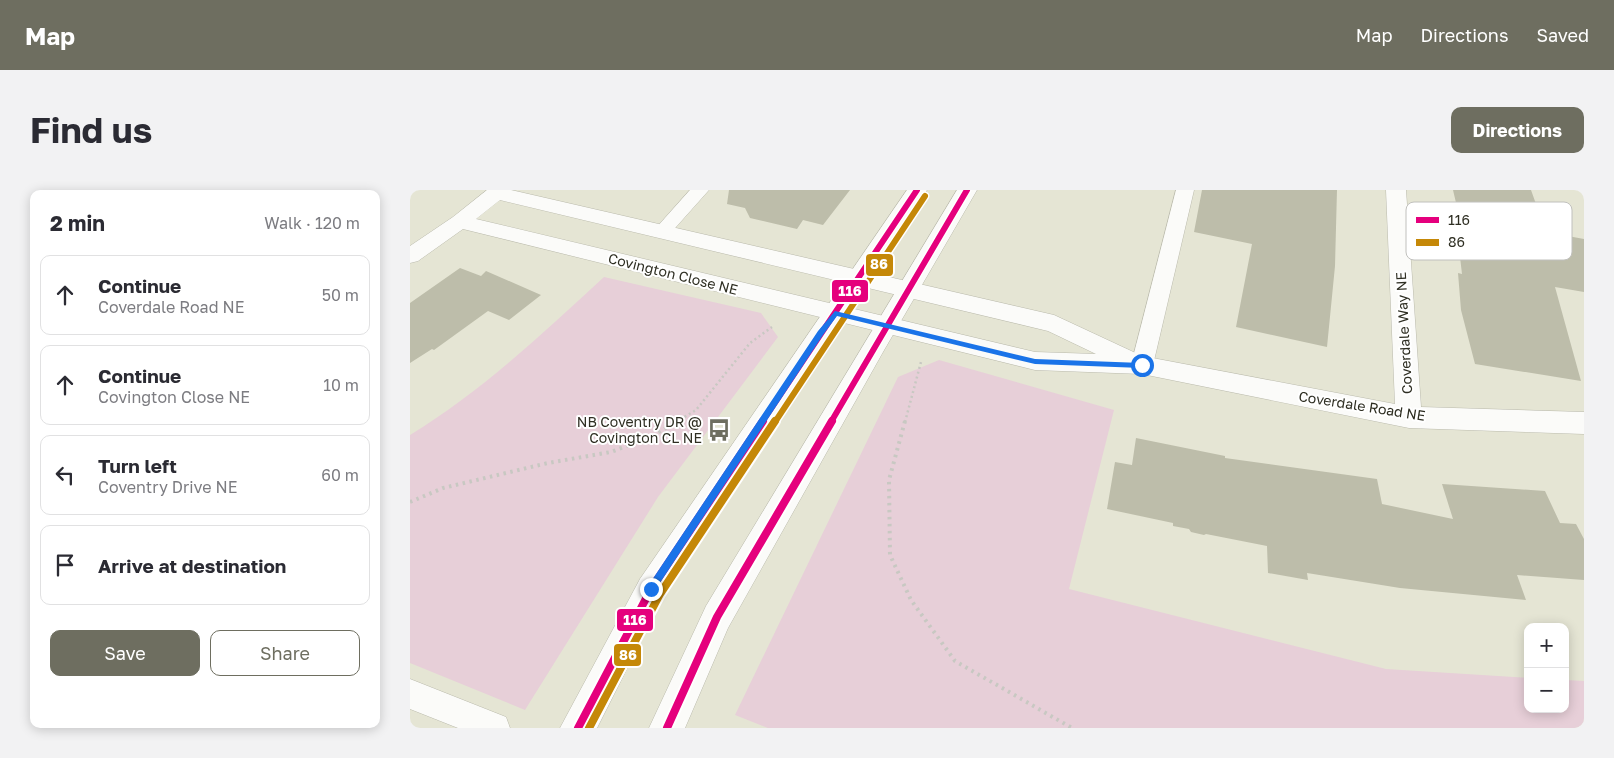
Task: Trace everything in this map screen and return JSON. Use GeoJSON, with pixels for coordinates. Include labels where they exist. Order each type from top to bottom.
{"type":"FeatureCollection","features":[{"type":"Feature","properties":{"kind":"street"},"geometry":{"type":"LineString","coordinates":[[578,728],[651,589],[917,190]]}},
{"type":"Feature","properties":{"kind":"street"},"geometry":{"type":"LineString","coordinates":[[667,728],[717,617],[967,190]]}},
{"type":"Feature","properties":{"kind":"street","name":"Coverdale Way NE"},"geometry":{"type":"LineString","coordinates":[[1396,190],[1409,417]]}},
{"type":"Feature","properties":{"kind":"street"},"geometry":{"type":"LineString","coordinates":[[410,256],[460,222],[498,191],[909,290]]}},
{"type":"Feature","properties":{"kind":"street","name":"Covington Close NE"},"geometry":{"type":"LineString","coordinates":[[460,222],[887,326]]}},
{"type":"Feature","properties":{"kind":"street","name":"Coverdale Road NE"},"geometry":{"type":"LineString","coordinates":[[909,290],[1054,324],[1142,365]]}},
{"type":"Feature","properties":{"kind":"street","name":"Coverdale Road NE"},"geometry":{"type":"LineString","coordinates":[[887,326],[1035,361],[1142,365],[1409,417],[1584,423]]}},
{"type":"Feature","properties":{"kind":"lane"},"geometry":{"type":"LineString","coordinates":[[662,232],[700,190]]}},
{"type":"Feature","properties":{"kind":"lane"},"geometry":{"type":"LineString","coordinates":[[1142,365],[1185,190]]}},
{"type":"Feature","properties":{"kind":"lane"},"geometry":{"type":"LineString","coordinates":[[410,694],[495,728]]}},
{"type":"Feature","properties":{"kind":"path"},"geometry":{"type":"LineString","coordinates":[[410,502],[443,488],[548,463],[611,452],[652,436],[696,410],[750,343],[779,322]]}},
{"type":"Feature","properties":{"kind":"path"},"geometry":{"type":"LineString","coordinates":[[922,358],[889,480],[890,556],[911,600],[955,661],[1072,728]]}},
{"type":"Feature","properties":{"kind":"shaded area"},"geometry":{"type":"Polygon","coordinates":[[[604,277],[761,313],[778,337],[658,497],[525,710],[410,663],[410,435],[487,381],[604,277]]]}},
{"type":"Feature","properties":{"kind":"shaded area"},"geometry":{"type":"Polygon","coordinates":[[[939,360],[1114,410],[1069,589],[1386,669],[1524,678],[1524,713],[1569,713],[1569,680],[1584,681],[1584,728],[768,728],[735,715],[898,377],[939,360]]]}},
{"type":"Feature","properties":{"kind":"building"},"geometry":{"type":"Polygon","coordinates":[[[729,190],[850,190],[823,225],[803,220],[797,229],[750,218],[745,208],[727,204],[729,190]]]}},
{"type":"Feature","properties":{"kind":"building"},"geometry":{"type":"Polygon","coordinates":[[[1202,190],[1337,190],[1335,266],[1327,347],[1236,327],[1252,244],[1194,232],[1202,190]]]}},
{"type":"Feature","properties":{"kind":"building"},"geometry":{"type":"Polygon","coordinates":[[[1453,190],[1531,190],[1535,202],[1456,202],[1453,190]]]}},
{"type":"Feature","properties":{"kind":"building"},"geometry":{"type":"Polygon","coordinates":[[[1572,237],[1584,239],[1584,292],[1555,287],[1581,381],[1475,364],[1461,310],[1458,273],[1462,274],[1460,260],[1572,260],[1572,237]]]}},
{"type":"Feature","properties":{"kind":"building"},"geometry":{"type":"Polygon","coordinates":[[[460,268],[481,276],[486,271],[541,295],[509,320],[488,311],[434,350],[432,349],[410,363],[410,303],[460,268]]]}},
{"type":"Feature","properties":{"kind":"building"},"geometry":{"type":"Polygon","coordinates":[[[1136,438],[1225,456],[1225,458],[1377,479],[1382,504],[1453,519],[1442,484],[1545,491],[1560,523],[1576,524],[1584,539],[1584,580],[1517,575],[1526,600],[1400,588],[1307,573],[1308,580],[1268,573],[1267,546],[1191,532],[1189,529],[1173,526],[1173,523],[1107,509],[1115,462],[1132,465],[1136,438]]]}},
{"type":"Feature","properties":{"kind":"transit line","name":"116"},"geometry":{"type":"LineString","coordinates":[[578,728],[651,589],[917,190]]}},
{"type":"Feature","properties":{"kind":"transit line","name":"116"},"geometry":{"type":"LineString","coordinates":[[667,728],[717,617],[967,190]]}},
{"type":"Feature","properties":{"kind":"transit line","name":"86"},"geometry":{"type":"LineString","coordinates":[[589,728],[660,594],[925,196]]}},
{"type":"Feature","properties":{"kind":"place","name":"NB Coventry DR @ Covington CL NE"},"geometry":{"type":"Point","coordinates":[719,430]}},
{"type":"Feature","properties":{"kind":"route"},"geometry":{"type":"LineString","coordinates":[[651,589],[820,333],[835,314],[1035,361],[1142,365]]}}]}
